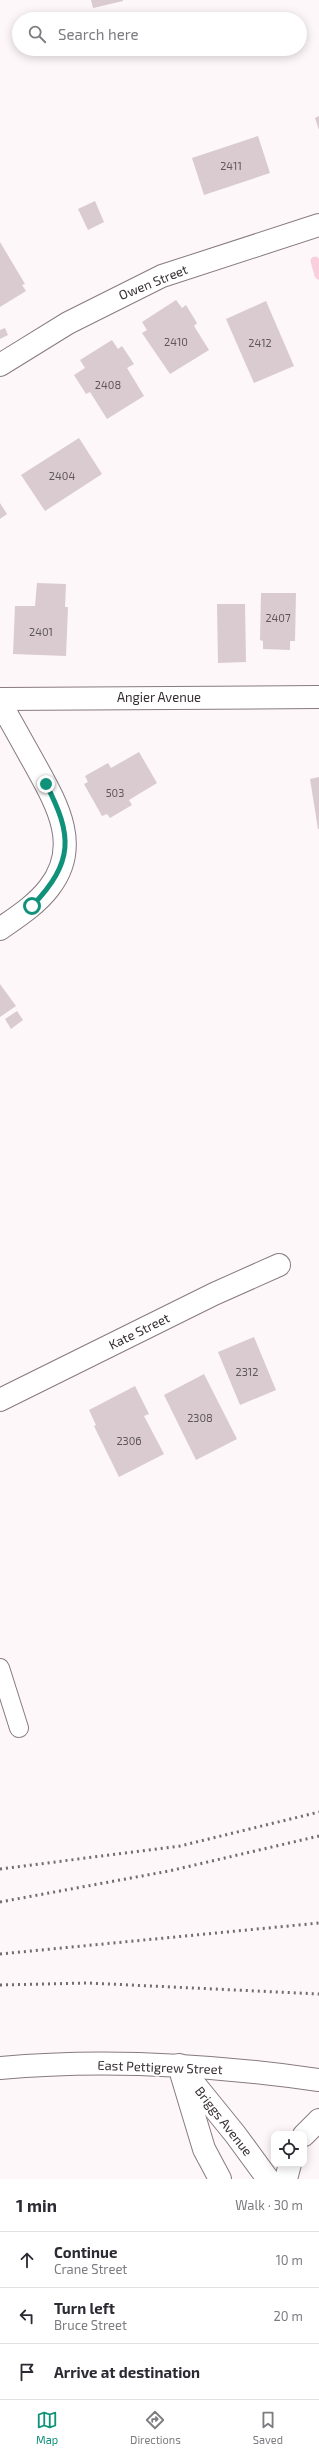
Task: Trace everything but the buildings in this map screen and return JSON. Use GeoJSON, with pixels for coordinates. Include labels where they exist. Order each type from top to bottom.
{"type":"FeatureCollection","features":[{"type":"Feature","properties":{"kind":"street","name":"Owen Street"},"geometry":{"type":"LineString","coordinates":[[0,365],[68,322],[162,276],[319,225]]}},
{"type":"Feature","properties":{"kind":"street","name":"Angier Avenue"},"geometry":{"type":"LineString","coordinates":[[0,699],[319,697]]}},
{"type":"Feature","properties":{"kind":"street"},"geometry":{"type":"LineString","coordinates":[[0,702],[60,812],[64,850],[60,869],[50,888],[32,906],[0,930]]}},
{"type":"Feature","properties":{"kind":"street","name":"Kate Street"},"geometry":{"type":"LineString","coordinates":[[0,1400],[199,1301],[279,1265]]}},
{"type":"Feature","properties":{"kind":"street","name":"East Pettigrew Street"},"geometry":{"type":"LineString","coordinates":[[0,2068],[98,2064],[179,2065],[319,2080]]}},
{"type":"Feature","properties":{"kind":"street","name":"Briggs Avenue"},"geometry":{"type":"LineString","coordinates":[[179,2065],[204,2150],[220,2179]]}},
{"type":"Feature","properties":{"kind":"street","name":"Briggs Avenue"},"geometry":{"type":"LineString","coordinates":[[179,2065],[235,2134],[268,2179]]}},
{"type":"Feature","properties":{"kind":"street"},"geometry":{"type":"LineString","coordinates":[[307,2132],[319,2120]]}},
{"type":"Feature","properties":{"kind":"street"},"geometry":{"type":"LineString","coordinates":[[286,2179],[289,2167]]}},
{"type":"Feature","properties":{"kind":"lane"},"geometry":{"type":"LineString","coordinates":[[0,1668],[19,1728]]}},
{"type":"Feature","properties":{"kind":"waterway"},"geometry":{"type":"LineString","coordinates":[[315,261],[319,275]]}},
{"type":"Feature","properties":{"kind":"railway"},"geometry":{"type":"LineString","coordinates":[[0,1869],[180,1846],[319,1812]]}},
{"type":"Feature","properties":{"kind":"railway"},"geometry":{"type":"LineString","coordinates":[[0,1902],[169,1871],[319,1836]]}},
{"type":"Feature","properties":{"kind":"railway"},"geometry":{"type":"LineString","coordinates":[[0,1954],[319,1923]]}},
{"type":"Feature","properties":{"kind":"railway"},"geometry":{"type":"LineString","coordinates":[[0,1985],[88,1983],[319,1994]]}},
{"type":"Feature","properties":{"kind":"route"},"geometry":{"type":"LineString","coordinates":[[32,906],[50,888],[60,869],[64,850],[64,835],[60,812],[46,784]]}}]}
